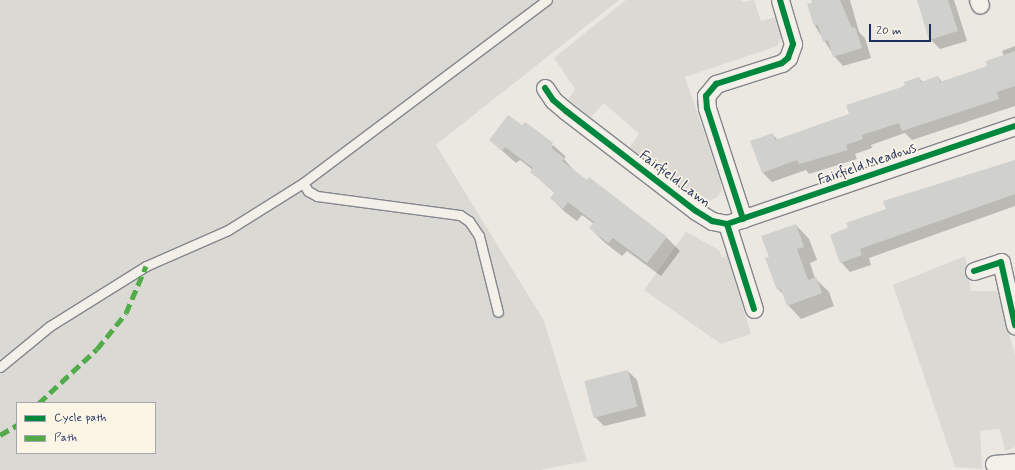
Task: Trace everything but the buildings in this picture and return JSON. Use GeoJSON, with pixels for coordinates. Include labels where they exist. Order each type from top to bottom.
{"type":"FeatureCollection","features":[{"type":"Feature","properties":{"kind":"street","name":"Fairfield Lawn"},"geometry":{"type":"LineString","coordinates":[[754,309],[735,222],[707,108],[706,96],[716,84],[782,63],[788,58],[793,44],[780,0]]}},
{"type":"Feature","properties":{"kind":"street","name":"Fairfield Lawn"},"geometry":{"type":"LineString","coordinates":[[545,88],[553,100],[566,111],[696,211],[712,221],[735,222]]}},
{"type":"Feature","properties":{"kind":"street","name":"Fairfield Meadows"},"geometry":{"type":"LineString","coordinates":[[735,222],[1015,126]]}},
{"type":"Feature","properties":{"kind":"street"},"geometry":{"type":"LineString","coordinates":[[974,271],[1001,262],[1015,325]]}},
{"type":"Feature","properties":{"kind":"street"},"geometry":{"type":"LineString","coordinates":[[994,464],[1015,462]]}},
{"type":"Feature","properties":{"kind":"lane"},"geometry":{"type":"LineString","coordinates":[[0,367],[50,326],[146,266],[228,230],[303,183],[547,0]]}},
{"type":"Feature","properties":{"kind":"lane"},"geometry":{"type":"LineString","coordinates":[[303,183],[308,191],[317,196],[460,216],[469,221],[479,236],[498,312]]}},
{"type":"Feature","properties":{"kind":"shaded area"},"geometry":{"type":"Polygon","coordinates":[[[0,0],[619,0],[436,145],[544,321],[587,461],[540,470],[0,470],[0,0]]]}},
{"type":"Feature","properties":{"kind":"shaded area"},"geometry":{"type":"Polygon","coordinates":[[[626,0],[741,0],[742,2],[754,0],[761,21],[776,17],[783,36],[777,46],[685,77],[720,179],[722,191],[716,198],[707,202],[698,201],[630,147],[639,134],[604,103],[591,117],[568,100],[575,89],[554,58],[626,0]]]}},
{"type":"Feature","properties":{"kind":"shaded area"},"geometry":{"type":"Polygon","coordinates":[[[686,232],[719,250],[722,258],[727,255],[751,334],[721,344],[644,290],[686,232]]]}},
{"type":"Feature","properties":{"kind":"shaded area"},"geometry":{"type":"Polygon","coordinates":[[[965,256],[971,291],[997,291],[1015,355],[1015,447],[1005,451],[1000,429],[980,431],[982,469],[955,467],[893,285],[965,256]]]}},
{"type":"Feature","properties":{"kind":"marked path"},"geometry":{"type":"LineString","coordinates":[[40,402],[97,349],[126,313],[146,266]]}},
{"type":"Feature","properties":{"kind":"marked path"},"geometry":{"type":"LineString","coordinates":[[0,435],[16,426]]}},
{"type":"Feature","properties":{"kind":"cycle path"},"geometry":{"type":"LineString","coordinates":[[743,219],[707,108],[706,96],[716,84],[782,63],[788,58],[793,44],[780,0]]}},
{"type":"Feature","properties":{"kind":"cycle path"},"geometry":{"type":"LineString","coordinates":[[545,88],[553,100],[566,111],[696,211],[712,221],[727,224],[754,309]]}},
{"type":"Feature","properties":{"kind":"cycle path"},"geometry":{"type":"LineString","coordinates":[[727,224],[1015,126]]}},
{"type":"Feature","properties":{"kind":"cycle path"},"geometry":{"type":"LineString","coordinates":[[974,271],[1001,262],[1015,325]]}}]}
